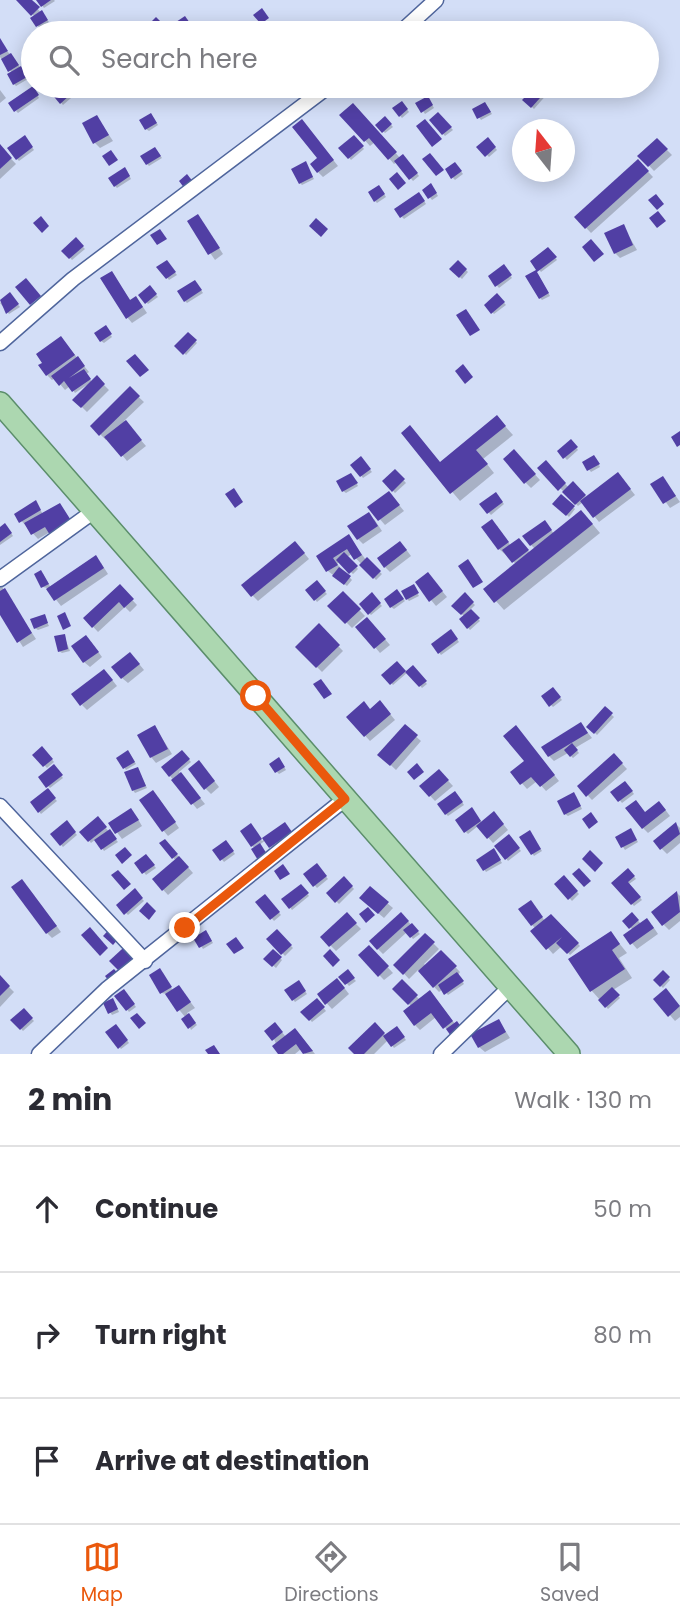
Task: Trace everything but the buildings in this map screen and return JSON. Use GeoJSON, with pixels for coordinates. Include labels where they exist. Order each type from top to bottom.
{"type":"FeatureCollection","features":[{"type":"Feature","properties":{"kind":"main road"},"geometry":{"type":"LineString","coordinates":[[0,403],[569,1054]]}},
{"type":"Feature","properties":{"kind":"street"},"geometry":{"type":"LineString","coordinates":[[413,21],[436,0]]}},
{"type":"Feature","properties":{"kind":"street"},"geometry":{"type":"LineString","coordinates":[[0,343],[73,279],[313,98]]}},
{"type":"Feature","properties":{"kind":"street"},"geometry":{"type":"LineString","coordinates":[[0,579],[94,511]]}},
{"type":"Feature","properties":{"kind":"street"},"geometry":{"type":"LineString","coordinates":[[39,1054],[98,997],[345,799]]}},
{"type":"Feature","properties":{"kind":"street"},"geometry":{"type":"LineString","coordinates":[[0,806],[145,961]]}},
{"type":"Feature","properties":{"kind":"street"},"geometry":{"type":"LineString","coordinates":[[441,1054],[510,987]]}},
{"type":"Feature","properties":{"kind":"route"},"geometry":{"type":"LineString","coordinates":[[185,928],[345,799],[256,696]]}}]}
